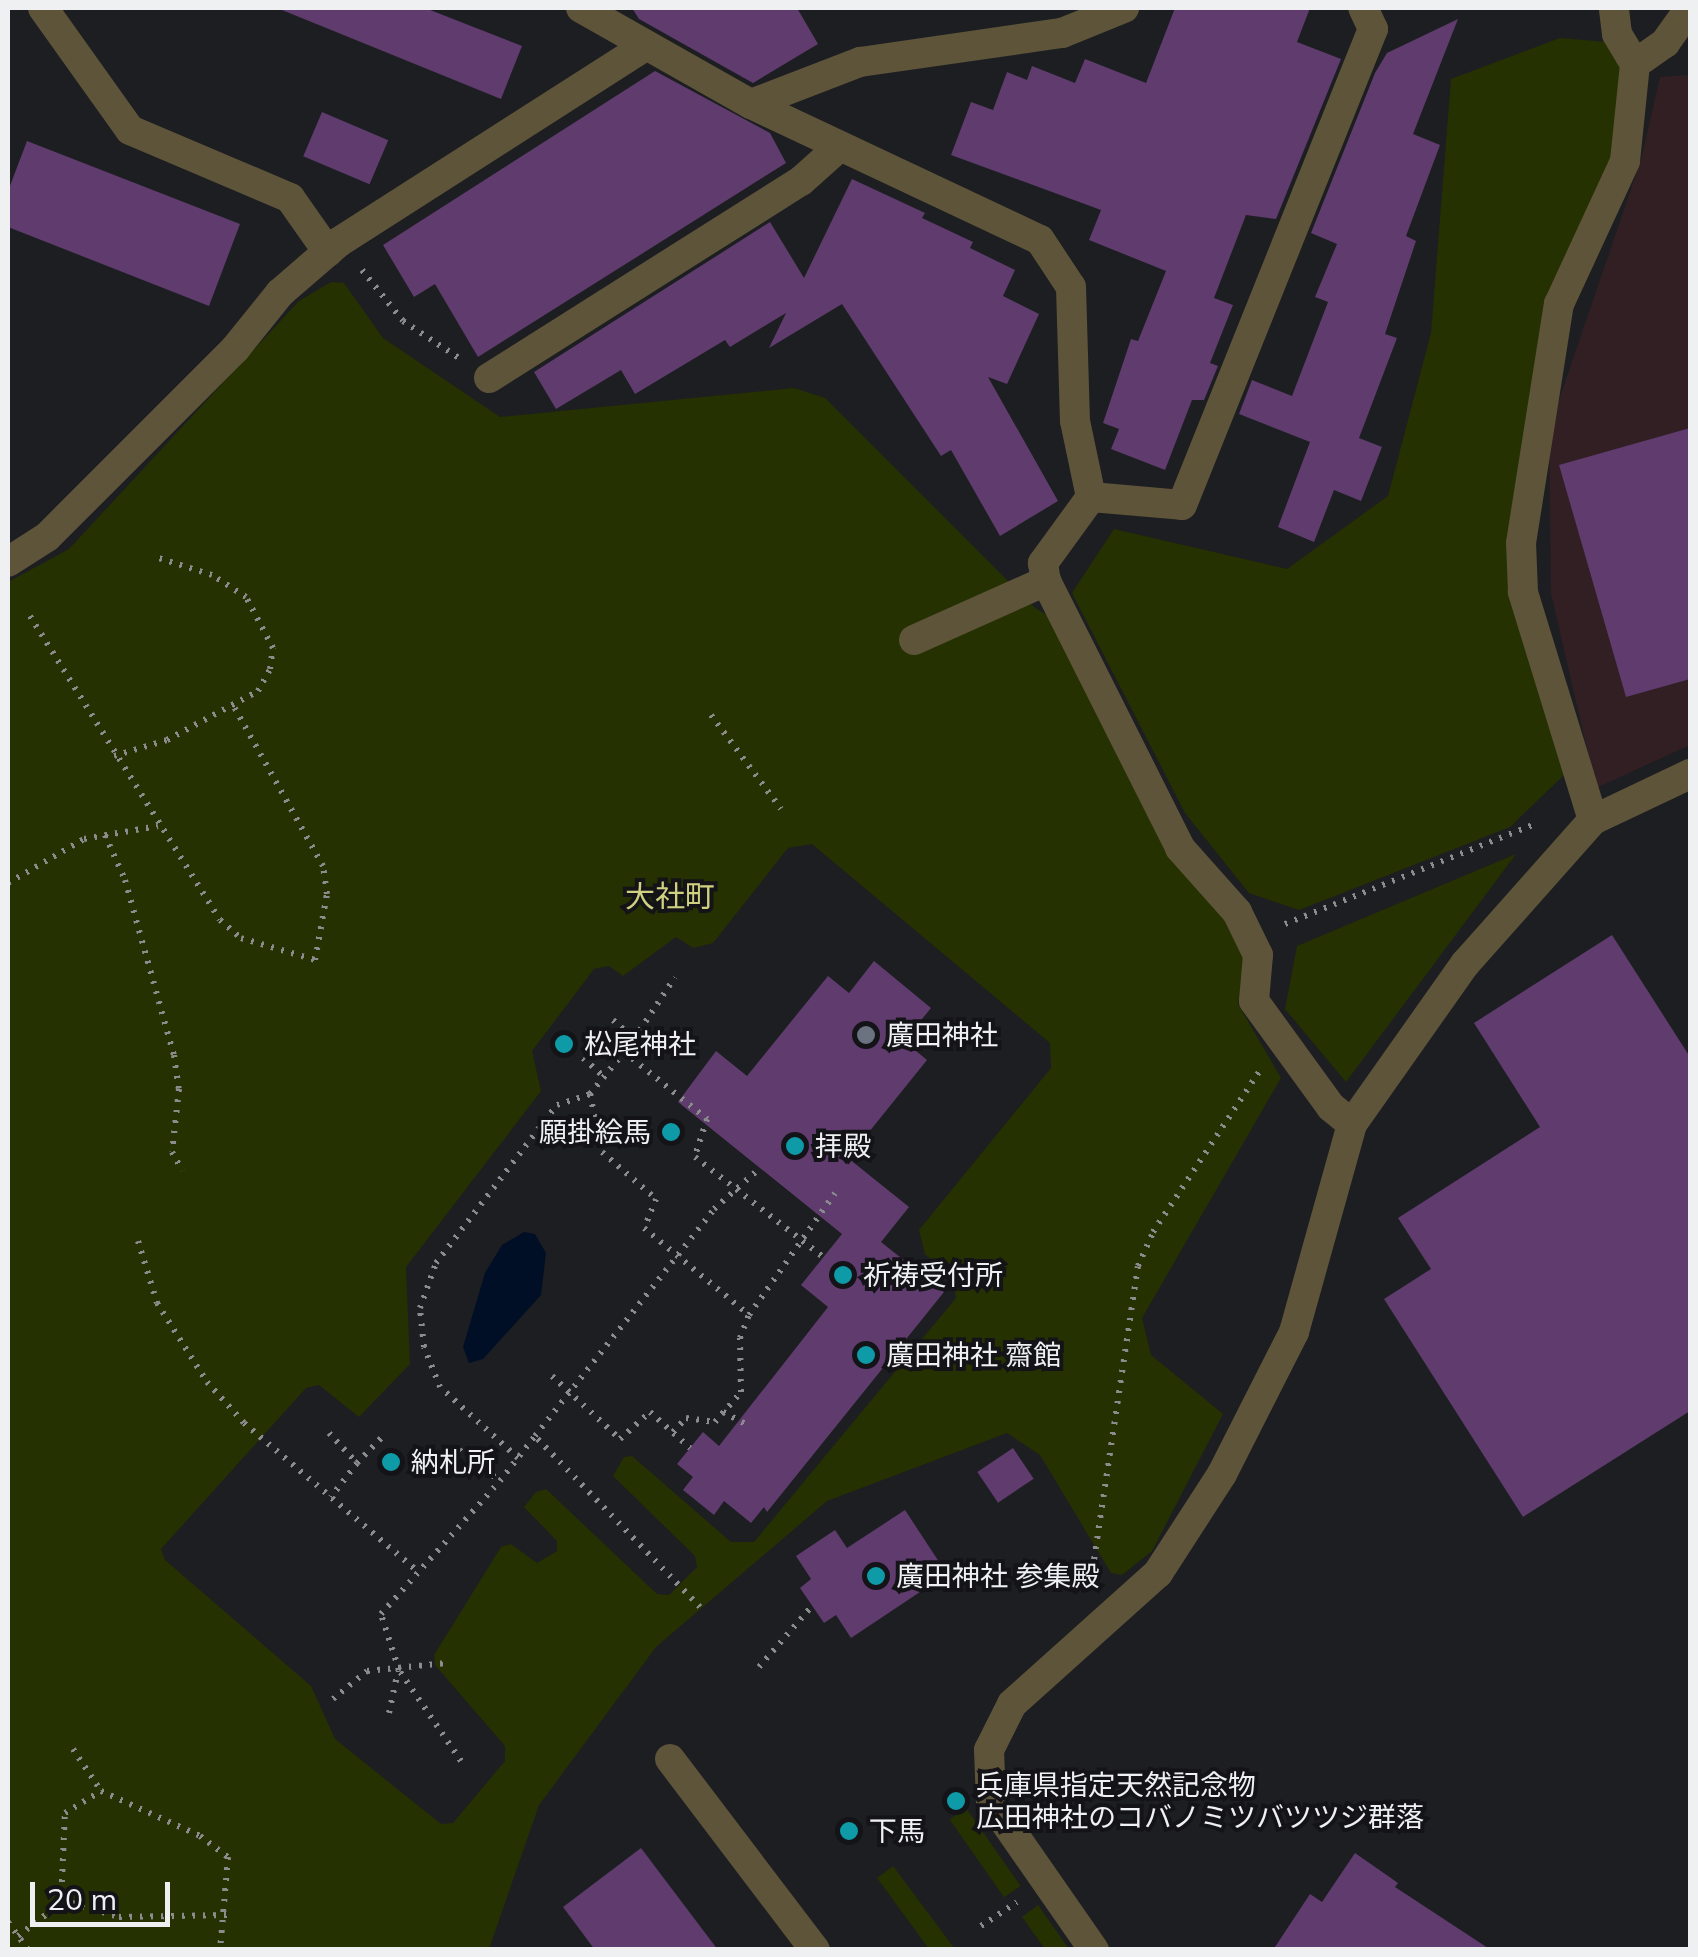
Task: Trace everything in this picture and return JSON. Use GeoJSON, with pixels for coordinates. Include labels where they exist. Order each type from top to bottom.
{"type":"FeatureCollection","features":[{"type":"Feature","properties":{"kind":"street"},"geometry":{"type":"LineString","coordinates":[[43,8],[130,130],[290,198],[334,247]]}},
{"type":"Feature","properties":{"kind":"street"},"geometry":{"type":"LineString","coordinates":[[581,8],[751,104],[1040,240],[1071,286],[1075,421],[1090,498],[1044,562],[1046,581],[1180,848],[1229,902],[1250,938],[1258,955],[1254,1001],[1280,1042],[1352,1124]]}},
{"type":"Feature","properties":{"kind":"street"},"geometry":{"type":"LineString","coordinates":[[751,104],[860,62],[1062,33],[1124,8]]}},
{"type":"Feature","properties":{"kind":"street"},"geometry":{"type":"LineString","coordinates":[[1090,498],[1182,505],[1373,28],[1362,8]]}},
{"type":"Feature","properties":{"kind":"street"},"geometry":{"type":"LineString","coordinates":[[1593,820],[1523,592],[1520,543],[1546,360],[1559,304],[1626,161],[1634,64],[1617,34],[1614,8]]}},
{"type":"Feature","properties":{"kind":"street"},"geometry":{"type":"LineString","coordinates":[[1634,64],[1665,43],[1690,8]]}},
{"type":"Feature","properties":{"kind":"street"},"geometry":{"type":"LineString","coordinates":[[8,562],[48,537],[235,349],[280,293],[334,247],[644,46]]}},
{"type":"Feature","properties":{"kind":"street"},"geometry":{"type":"LineString","coordinates":[[489,378],[802,181],[838,147]]}},
{"type":"Feature","properties":{"kind":"street"},"geometry":{"type":"LineString","coordinates":[[914,640],[1046,581]]}},
{"type":"Feature","properties":{"kind":"street"},"geometry":{"type":"LineString","coordinates":[[1094,1950],[991,1802],[989,1750],[1012,1704],[1158,1573],[1231,1456],[1294,1332],[1352,1124],[1465,964],[1593,820],[1690,774]]}},
{"type":"Feature","properties":{"kind":"street"},"geometry":{"type":"LineString","coordinates":[[670,1759],[816,1950]]}},
{"type":"Feature","properties":{"kind":"path"},"geometry":{"type":"LineString","coordinates":[[334,247],[403,321],[489,378]]}},
{"type":"Feature","properties":{"kind":"path"},"geometry":{"type":"LineString","coordinates":[[114,756],[168,740],[258,691],[270,669],[274,648],[246,598],[212,574],[155,557]]}},
{"type":"Feature","properties":{"kind":"path"},"geometry":{"type":"LineString","coordinates":[[30,616],[220,920],[241,938],[315,960],[327,894],[323,866],[232,705]]}},
{"type":"Feature","properties":{"kind":"path"},"geometry":{"type":"LineString","coordinates":[[711,715],[781,809]]}},
{"type":"Feature","properties":{"kind":"path"},"geometry":{"type":"LineString","coordinates":[[1250,938],[1552,817],[1593,820]]}},
{"type":"Feature","properties":{"kind":"path"},"geometry":{"type":"LineString","coordinates":[[8,884],[84,839],[158,826]]}},
{"type":"Feature","properties":{"kind":"path"},"geometry":{"type":"LineString","coordinates":[[105,834],[126,880],[174,1055],[179,1089],[172,1152],[182,1170]]}},
{"type":"Feature","properties":{"kind":"path"},"geometry":{"type":"LineString","coordinates":[[518,1458],[440,1386],[424,1347],[420,1308],[436,1262],[557,1105],[590,1094],[634,1039],[675,977]]}},
{"type":"Feature","properties":{"kind":"path"},"geometry":{"type":"LineString","coordinates":[[613,1020],[634,1039]]}},
{"type":"Feature","properties":{"kind":"path"},"geometry":{"type":"LineString","coordinates":[[1095,1630],[1088,1609],[1101,1496],[1138,1266],[1153,1232],[1280,1042]]}},
{"type":"Feature","properties":{"kind":"path"},"geometry":{"type":"LineString","coordinates":[[624,1052],[707,1119],[695,1158],[823,1258]]}},
{"type":"Feature","properties":{"kind":"path"},"geometry":{"type":"LineString","coordinates":[[583,1058],[603,1076]]}},
{"type":"Feature","properties":{"kind":"path"},"geometry":{"type":"LineString","coordinates":[[590,1094],[602,1152],[656,1199],[644,1228],[748,1314]]}},
{"type":"Feature","properties":{"kind":"path"},"geometry":{"type":"LineString","coordinates":[[461,1761],[398,1670],[381,1614],[415,1570],[500,1481],[678,1256],[760,1168]]}},
{"type":"Feature","properties":{"kind":"path"},"geometry":{"type":"LineString","coordinates":[[673,1432],[686,1418],[715,1422],[741,1392],[740,1338],[748,1314],[835,1193]]}},
{"type":"Feature","properties":{"kind":"path"},"geometry":{"type":"LineString","coordinates":[[138,1241],[157,1303],[190,1360],[244,1423],[415,1570]]}},
{"type":"Feature","properties":{"kind":"path"},"geometry":{"type":"LineString","coordinates":[[552,1376],[620,1439],[650,1412],[690,1448]]}},
{"type":"Feature","properties":{"kind":"path"},"geometry":{"type":"LineString","coordinates":[[723,1412],[749,1426]]}},
{"type":"Feature","properties":{"kind":"path"},"geometry":{"type":"LineString","coordinates":[[330,1433],[357,1463]]}},
{"type":"Feature","properties":{"kind":"path"},"geometry":{"type":"LineString","coordinates":[[535,1436],[700,1607]]}},
{"type":"Feature","properties":{"kind":"path"},"geometry":{"type":"LineString","coordinates":[[331,1497],[382,1437]]}},
{"type":"Feature","properties":{"kind":"path"},"geometry":{"type":"LineString","coordinates":[[459,1450],[500,1481]]}},
{"type":"Feature","properties":{"kind":"path"},"geometry":{"type":"LineString","coordinates":[[759,1667],[812,1606]]}},
{"type":"Feature","properties":{"kind":"path"},"geometry":{"type":"LineString","coordinates":[[334,1699],[367,1671],[447,1663]]}},
{"type":"Feature","properties":{"kind":"path"},"geometry":{"type":"LineString","coordinates":[[389,1713],[398,1670]]}},
{"type":"Feature","properties":{"kind":"path"},"geometry":{"type":"LineString","coordinates":[[73,1749],[100,1790],[200,1836],[228,1857],[227,1914],[220,1950]]}},
{"type":"Feature","properties":{"kind":"path"},"geometry":{"type":"LineString","coordinates":[[18,1936],[62,1900],[65,1813],[100,1790]]}},
{"type":"Feature","properties":{"kind":"path"},"geometry":{"type":"LineString","coordinates":[[62,1900],[130,1918],[227,1914]]}},
{"type":"Feature","properties":{"kind":"path"},"geometry":{"type":"LineString","coordinates":[[8,1922],[28,1950]]}},
{"type":"Feature","properties":{"kind":"shaded area"},"geometry":{"type":"Polygon","coordinates":[[[1690,75],[1690,745],[1596,788],[1551,593],[1549,429],[1641,160],[1660,77],[1690,75]]]}},
{"type":"Feature","properties":{"kind":"green space"},"geometry":{"type":"Polygon","coordinates":[[[1560,38],[1607,42],[1621,65],[1615,157],[1544,303],[1510,591],[1564,775],[1510,827],[1299,910],[1249,893],[1185,813],[1072,593],[1114,529],[1287,569],[1388,496],[1431,333],[1451,79],[1560,38]]]}},
{"type":"Feature","properties":{"kind":"green space"},"geometry":{"type":"Polygon","coordinates":[[[331,282],[344,283],[383,338],[500,417],[794,388],[825,398],[1035,608],[1054,619],[1246,961],[1238,1004],[1281,1078],[1142,1318],[1151,1355],[1223,1414],[1152,1551],[1122,1575],[1111,1573],[1040,1455],[1007,1433],[827,1501],[656,1647],[539,1805],[489,1949],[8,1950],[8,582],[69,549],[299,301],[331,282]],[[812,844],[788,848],[713,943],[693,948],[676,937],[623,976],[609,966],[594,969],[532,1051],[541,1091],[406,1267],[410,1364],[359,1417],[319,1385],[306,1388],[161,1549],[165,1560],[311,1686],[335,1739],[441,1824],[453,1823],[505,1761],[505,1746],[435,1665],[434,1655],[501,1547],[511,1544],[537,1563],[557,1551],[557,1541],[524,1507],[536,1492],[546,1489],[657,1594],[669,1595],[697,1567],[695,1556],[613,1476],[624,1457],[632,1456],[731,1542],[754,1542],[956,1298],[953,1280],[925,1254],[919,1230],[1051,1068],[1050,1043],[812,844]]]}},
{"type":"Feature","properties":{"kind":"green space"},"geometry":{"type":"Polygon","coordinates":[[[1516,854],[1346,1082],[1285,1009],[1297,946],[1516,854]]]}},
{"type":"Feature","properties":{"kind":"green space"},"geometry":{"type":"Polygon","coordinates":[[[966,1808],[1020,1886],[1004,1897],[950,1819],[966,1808]]]}},
{"type":"Feature","properties":{"kind":"green space"},"geometry":{"type":"Polygon","coordinates":[[[893,1866],[955,1949],[929,1949],[877,1878],[893,1866]]]}},
{"type":"Feature","properties":{"kind":"green space"},"geometry":{"type":"Polygon","coordinates":[[[1038,1905],[1069,1949],[1045,1949],[1022,1917],[1038,1905]]]}},
{"type":"Feature","properties":{"kind":"water"},"geometry":{"type":"Polygon","coordinates":[[[524,1232],[535,1234],[546,1253],[541,1295],[483,1359],[469,1363],[463,1347],[485,1273],[502,1245],[524,1232]]]}},
{"type":"Feature","properties":{"kind":"building"},"geometry":{"type":"Polygon","coordinates":[[[277,8],[425,8],[522,46],[501,99],[277,8]]]}},
{"type":"Feature","properties":{"kind":"building"},"geometry":{"type":"Polygon","coordinates":[[[632,8],[797,8],[818,44],[753,83],[639,19],[632,8]]]}},
{"type":"Feature","properties":{"kind":"building"},"geometry":{"type":"Polygon","coordinates":[[[1175,8],[1310,8],[1297,42],[1341,59],[1276,219],[1246,215],[1214,298],[1233,305],[1210,363],[1218,366],[1204,400],[1192,400],[1165,470],[1111,449],[1119,429],[1103,423],[1131,339],[1138,341],[1166,271],[1089,240],[1101,210],[951,155],[971,102],[993,110],[1007,72],[1027,80],[1032,66],[1075,83],[1085,59],[1146,83],[1175,8]]]}},
{"type":"Feature","properties":{"kind":"building"},"geometry":{"type":"Polygon","coordinates":[[[1458,19],[1413,134],[1440,145],[1406,236],[1416,241],[1385,334],[1397,338],[1359,438],[1382,447],[1361,501],[1334,490],[1314,542],[1278,527],[1310,442],[1239,414],[1252,380],[1292,396],[1328,302],[1315,297],[1337,244],[1311,233],[1375,73],[1387,53],[1458,19]]]}},
{"type":"Feature","properties":{"kind":"building"},"geometry":{"type":"Polygon","coordinates":[[[655,71],[770,133],[786,163],[478,357],[435,284],[414,297],[383,245],[655,71]]]}},
{"type":"Feature","properties":{"kind":"building"},"geometry":{"type":"Polygon","coordinates":[[[322,112],[388,140],[370,184],[303,156],[322,112]]]}},
{"type":"Feature","properties":{"kind":"building"},"geometry":{"type":"Polygon","coordinates":[[[27,141],[240,224],[209,306],[8,227],[8,191],[27,141]]]}},
{"type":"Feature","properties":{"kind":"building"},"geometry":{"type":"Polygon","coordinates":[[[852,179],[925,213],[922,218],[973,242],[970,248],[1015,270],[1003,296],[1039,314],[1007,384],[988,377],[1058,501],[1000,536],[951,450],[941,456],[842,304],[769,348],[786,313],[730,347],[725,340],[635,394],[621,370],[556,409],[534,372],[770,222],[804,278],[852,179]]]}},
{"type":"Feature","properties":{"kind":"building"},"geometry":{"type":"Polygon","coordinates":[[[1690,428],[1690,679],[1626,697],[1559,465],[1690,428]]]}},
{"type":"Feature","properties":{"kind":"building"},"geometry":{"type":"Polygon","coordinates":[[[1612,935],[1690,1057],[1690,1411],[1523,1517],[1384,1299],[1431,1269],[1398,1218],[1540,1127],[1474,1023],[1612,935]]]}},
{"type":"Feature","properties":{"kind":"building"},"geometry":{"type":"Polygon","coordinates":[[[874,961],[931,1008],[904,1041],[927,1060],[848,1158],[909,1207],[881,1242],[944,1292],[767,1512],[764,1507],[751,1523],[724,1501],[714,1515],[683,1490],[693,1477],[677,1464],[703,1432],[719,1446],[828,1307],[801,1285],[842,1234],[678,1102],[716,1051],[747,1076],[828,976],[849,993],[874,961]]]}},
{"type":"Feature","properties":{"kind":"building"},"geometry":{"type":"Polygon","coordinates":[[[1013,1448],[1034,1479],[998,1503],[977,1472],[1013,1448]]]}},
{"type":"Feature","properties":{"kind":"building","name":"廣田神社 参集殿"},"geometry":{"type":"Polygon","coordinates":[[[905,1510],[947,1574],[851,1638],[836,1615],[824,1623],[800,1588],[811,1579],[796,1556],[835,1530],[847,1548],[905,1510]]]}},
{"type":"Feature","properties":{"kind":"building"},"geometry":{"type":"Polygon","coordinates":[[[641,1848],[718,1950],[595,1950],[563,1907],[641,1848]]]}},
{"type":"Feature","properties":{"kind":"building"},"geometry":{"type":"Polygon","coordinates":[[[1355,1853],[1398,1883],[1395,1887],[1491,1950],[1273,1950],[1310,1894],[1322,1902],[1355,1853]]]}},
{"type":"Feature","properties":{"kind":"place","name":"廣田神社"},"geometry":{"type":"Point","coordinates":[866,1035]}},
{"type":"Feature","properties":{"kind":"place","name":"松尾神社"},"geometry":{"type":"Point","coordinates":[564,1044]}},
{"type":"Feature","properties":{"kind":"place","name":"願掛絵馬"},"geometry":{"type":"Point","coordinates":[671,1132]}},
{"type":"Feature","properties":{"kind":"place","name":"拝殿"},"geometry":{"type":"Point","coordinates":[795,1146]}},
{"type":"Feature","properties":{"kind":"place","name":"祈祷受付所"},"geometry":{"type":"Point","coordinates":[843,1275]}},
{"type":"Feature","properties":{"kind":"place","name":"廣田神社 齋館"},"geometry":{"type":"Point","coordinates":[866,1355]}},
{"type":"Feature","properties":{"kind":"place","name":"納札所"},"geometry":{"type":"Point","coordinates":[391,1462]}},
{"type":"Feature","properties":{"kind":"place","name":"廣田神社 参集殿"},"geometry":{"type":"Point","coordinates":[876,1576]}},
{"type":"Feature","properties":{"kind":"place","name":"兵庫県指定天然記念物 広田神社のコバノミツバツツジ群落"},"geometry":{"type":"Point","coordinates":[956,1801]}},
{"type":"Feature","properties":{"kind":"place","name":"下馬"},"geometry":{"type":"Point","coordinates":[849,1831]}},
{"type":"Feature","properties":{"kind":"district","name":"大社町"},"geometry":{"type":"Point","coordinates":[670,896]}}]}
